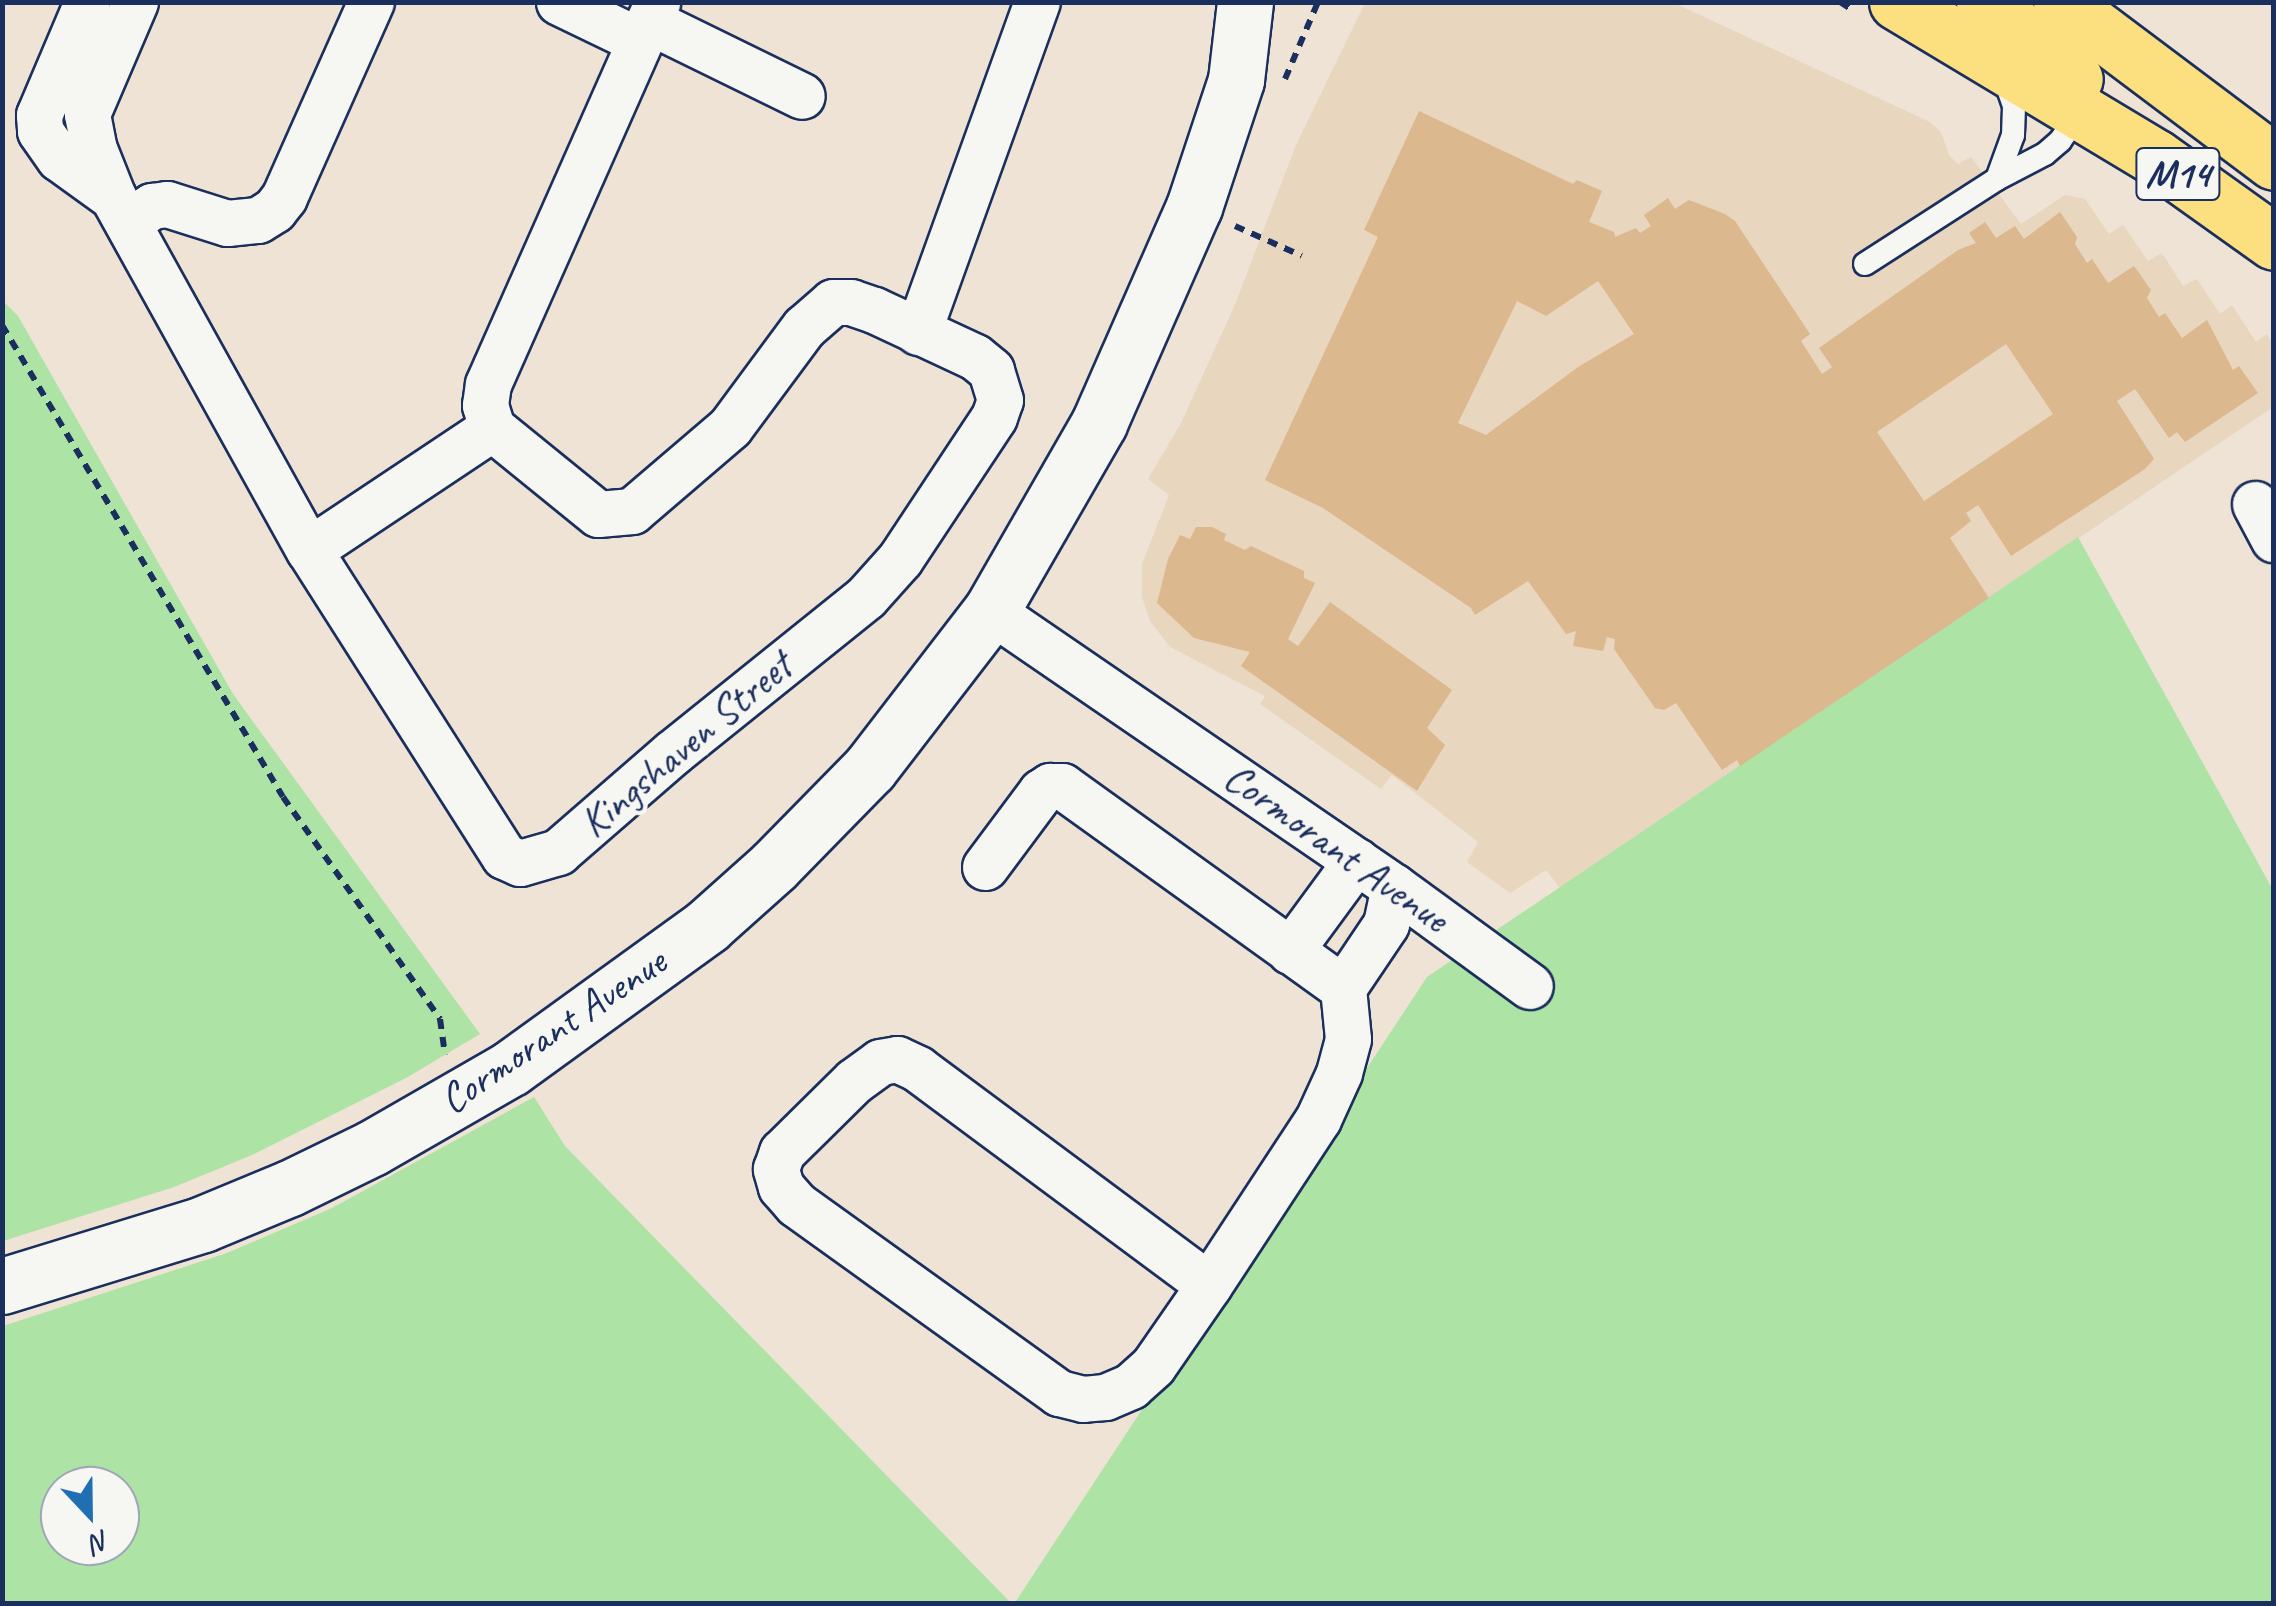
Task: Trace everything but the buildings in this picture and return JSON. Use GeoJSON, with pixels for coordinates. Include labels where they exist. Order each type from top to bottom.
{"type":"FeatureCollection","features":[{"type":"Feature","properties":{"kind":"main road","name":"M14"},"geometry":{"type":"LineString","coordinates":[[1896,2],[2080,110],[2274,242]]}},
{"type":"Feature","properties":{"kind":"main road"},"geometry":{"type":"LineString","coordinates":[[1984,2],[2069,70],[2081,91],[2080,110]]}},
{"type":"Feature","properties":{"kind":"main road","name":"M14"},"geometry":{"type":"LineString","coordinates":[[2061,2],[2274,162]]}},
{"type":"Feature","properties":{"kind":"street","name":"Kingshaven Street"},"geometry":{"type":"LineString","coordinates":[[135,2],[87,114],[94,149],[120,210],[310,550],[482,828],[504,856],[520,863],[538,861],[558,852],[672,753],[866,597],[900,559],[994,417],[1000,400],[990,370],[975,357],[851,302],[834,302],[820,310],[730,427],[632,511],[615,516],[598,514],[492,428]]}},
{"type":"Feature","properties":{"kind":"street"},"geometry":{"type":"LineString","coordinates":[[120,210],[167,204],[227,223],[258,220],[274,210],[284,198],[371,2]]}},
{"type":"Feature","properties":{"kind":"street"},"geometry":{"type":"LineString","coordinates":[[559,2],[648,21],[802,96]]}},
{"type":"Feature","properties":{"kind":"street"},"geometry":{"type":"LineString","coordinates":[[918,332],[1037,2]]}},
{"type":"Feature","properties":{"kind":"street","name":"Cormorant Avenue"},"geometry":{"type":"LineString","coordinates":[[1245,2],[1258,86]]}},
{"type":"Feature","properties":{"kind":"street","name":"Cormorant Avenue"},"geometry":{"type":"LineString","coordinates":[[2,1286],[185,1230],[290,1188],[387,1139],[565,1032],[707,926],[774,866],[870,768],[991,612],[1099,423],[1191,212],[1258,86],[1287,2]]}},
{"type":"Feature","properties":{"kind":"street","name":"Kingshaven Street"},"geometry":{"type":"LineString","coordinates":[[77,6],[39,115],[40,131],[59,158],[120,210]]}},
{"type":"Feature","properties":{"kind":"street"},"geometry":{"type":"LineString","coordinates":[[310,550],[492,428],[485,405],[488,384],[648,21]]}},
{"type":"Feature","properties":{"kind":"street","name":"Cormorant Avenue"},"geometry":{"type":"LineString","coordinates":[[991,612],[1394,887],[1530,986]]}},
{"type":"Feature","properties":{"kind":"street"},"geometry":{"type":"LineString","coordinates":[[985,867],[1041,792],[1050,786],[1062,786],[1343,988]]}},
{"type":"Feature","properties":{"kind":"street"},"geometry":{"type":"LineString","coordinates":[[1290,951],[1356,861]]}},
{"type":"Feature","properties":{"kind":"street"},"geometry":{"type":"LineString","coordinates":[[1209,1285],[918,1070],[897,1059],[880,1062],[854,1081],[782,1152],[776,1169],[781,1186],[796,1204],[1059,1392],[1105,1397],[1131,1386],[1153,1366],[1209,1285],[1318,1119],[1339,1074],[1348,1039],[1343,988],[1386,924],[1394,887]]}},
{"type":"Feature","properties":{"kind":"lane"},"geometry":{"type":"LineString","coordinates":[[1996,59],[2014,106],[2014,135],[1997,178]]}},
{"type":"Feature","properties":{"kind":"lane"},"geometry":{"type":"LineString","coordinates":[[1866,264],[1997,178],[2045,154],[2060,142],[2080,110]]}},
{"type":"Feature","properties":{"kind":"path"},"geometry":{"type":"LineString","coordinates":[[1258,86],[1318,2]]}},
{"type":"Feature","properties":{"kind":"path"},"geometry":{"type":"LineString","coordinates":[[1191,212],[1302,256]]}},
{"type":"Feature","properties":{"kind":"path"},"geometry":{"type":"LineString","coordinates":[[2,325],[282,797],[440,1019],[448,1071]]}},
{"type":"Feature","properties":{"kind":"shaded area"},"geometry":{"type":"Polygon","coordinates":[[[1365,3],[1674,3],[1930,122],[1941,132],[1949,155],[1958,164],[1971,157],[2021,224],[2065,195],[2085,199],[2109,234],[2123,225],[2148,261],[2162,253],[2183,286],[2197,279],[2220,314],[2232,305],[2256,342],[2267,334],[2273,344],[2273,407],[1560,888],[1546,870],[1510,893],[1467,862],[1478,842],[1392,775],[1381,789],[1260,704],[1265,696],[1170,647],[1150,621],[1142,597],[1142,564],[1169,495],[1148,479],[1181,423],[1234,307],[1296,145],[1365,3]]]}},
{"type":"Feature","properties":{"kind":"green space"},"geometry":{"type":"Polygon","coordinates":[[[2,300],[18,316],[233,694],[480,1034],[406,1078],[252,1155],[174,1187],[3,1241],[2,300]]]}},
{"type":"Feature","properties":{"kind":"green space"},"geometry":{"type":"Polygon","coordinates":[[[2078,537],[2273,890],[2273,1603],[1014,1604],[1427,977],[2078,537]]]}},
{"type":"Feature","properties":{"kind":"green space"},"geometry":{"type":"Polygon","coordinates":[[[534,1097],[565,1146],[1011,1603],[3,1603],[3,1326],[227,1253],[332,1208],[534,1097]]]}}]}
